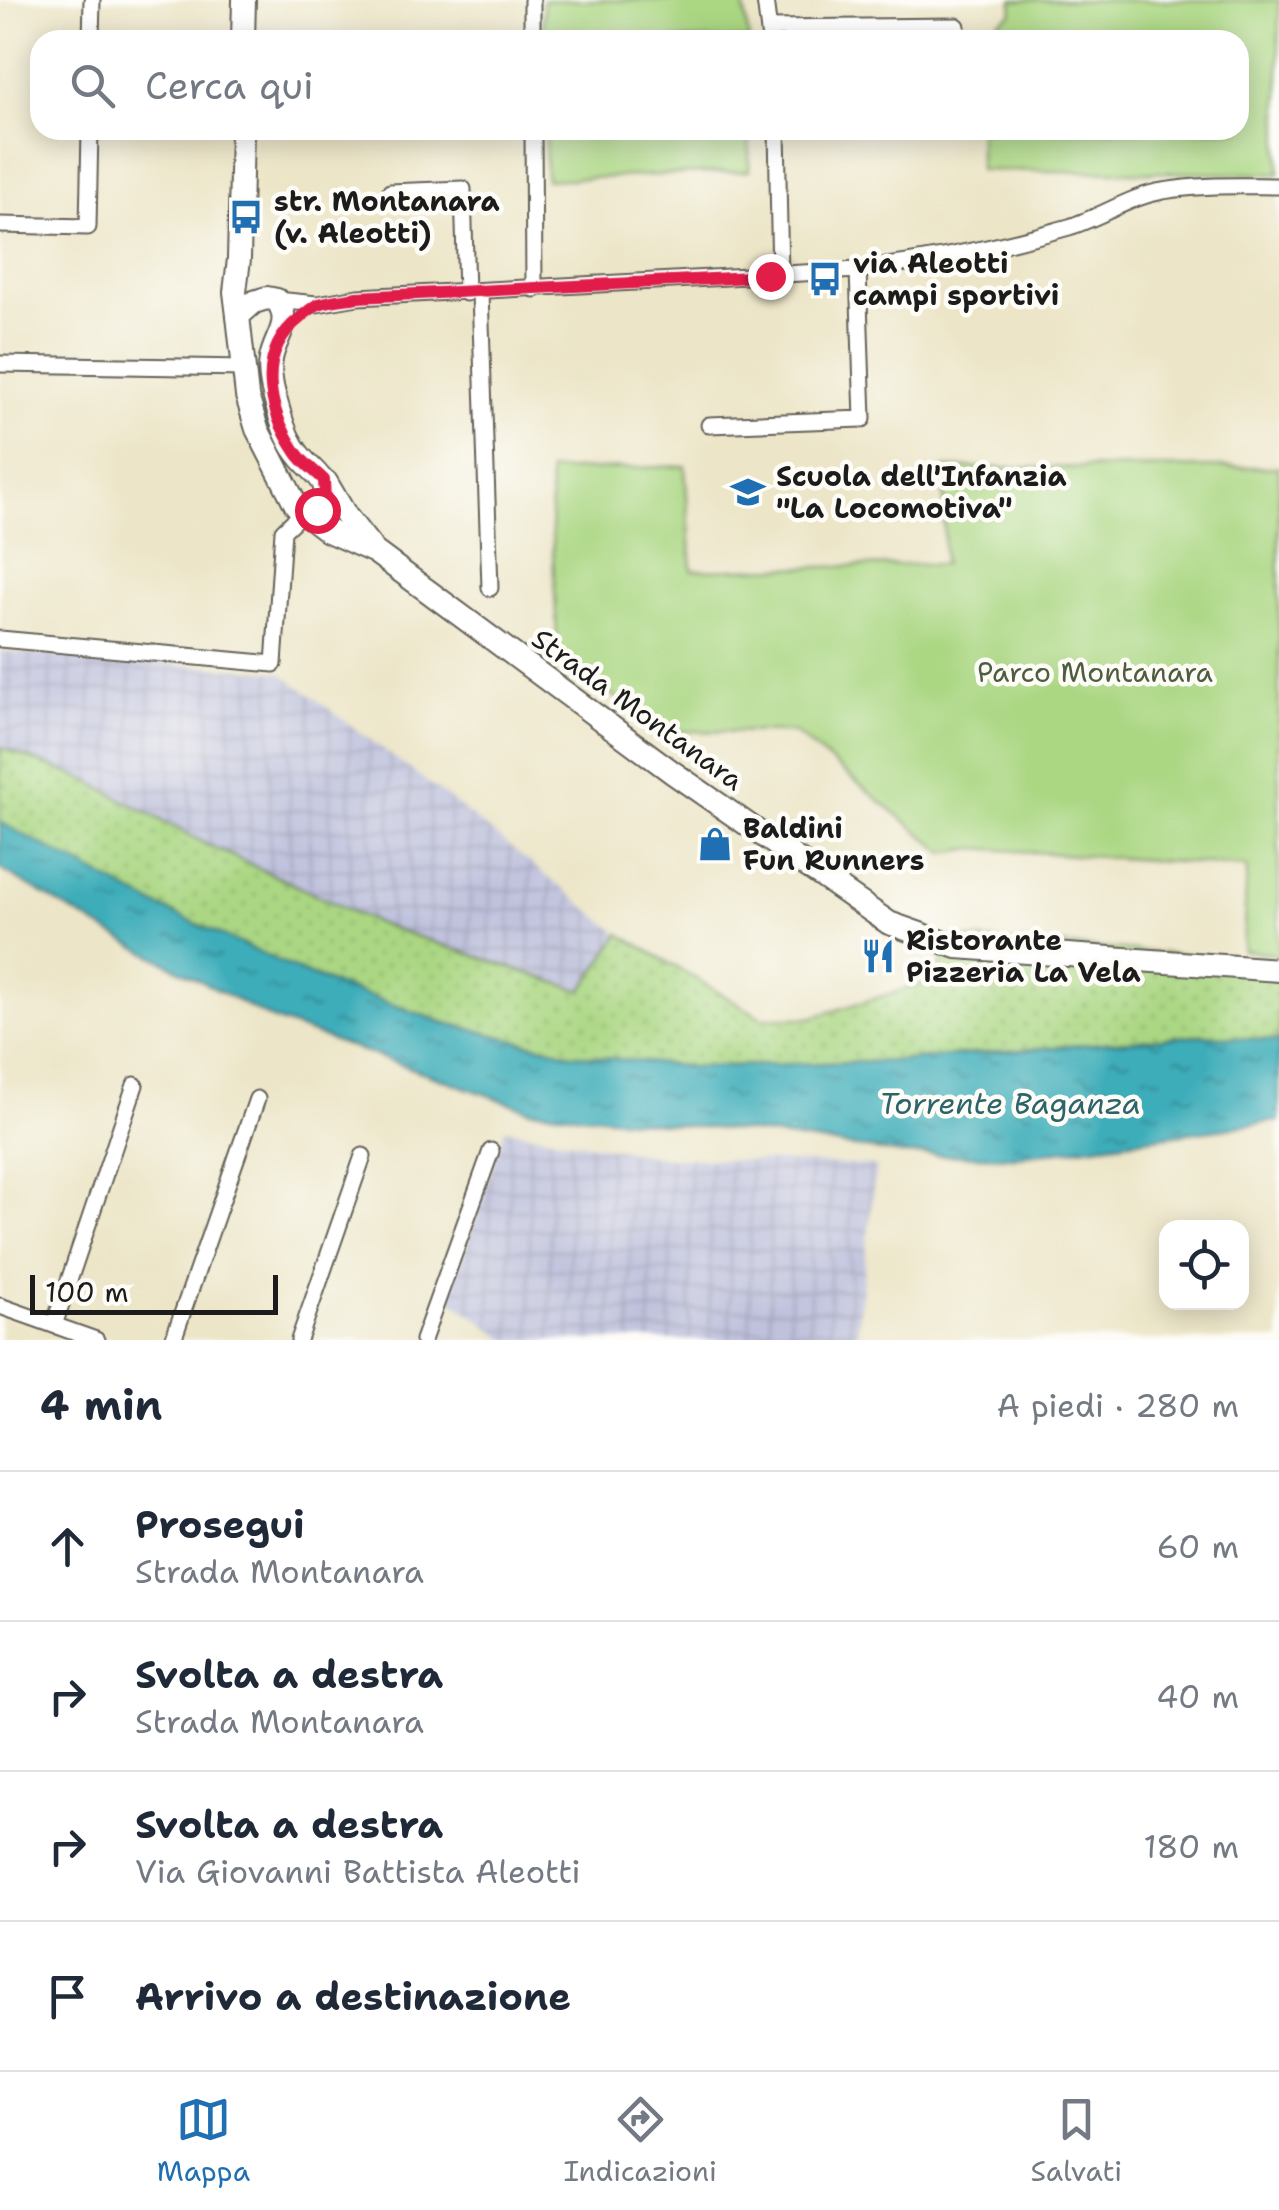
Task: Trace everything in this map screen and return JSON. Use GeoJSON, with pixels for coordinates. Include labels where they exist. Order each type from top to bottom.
{"type":"FeatureCollection","features":[{"type":"Feature","properties":{"kind":"street"},"geometry":{"type":"LineString","coordinates":[[91,30],[92,0]]}},
{"type":"Feature","properties":{"kind":"street"},"geometry":{"type":"LineString","coordinates":[[243,30],[244,0]]}},
{"type":"Feature","properties":{"kind":"street"},"geometry":{"type":"LineString","coordinates":[[532,0],[532,30]]}},
{"type":"Feature","properties":{"kind":"street"},"geometry":{"type":"LineString","coordinates":[[765,0],[769,30]]}},
{"type":"Feature","properties":{"kind":"street"},"geometry":{"type":"LineString","coordinates":[[802,30],[957,26],[957,30]]}},
{"type":"Feature","properties":{"kind":"street"},"geometry":{"type":"LineString","coordinates":[[0,226],[88,228],[90,140]]}},
{"type":"Feature","properties":{"kind":"street","name":"Strada Montanara"},"geometry":{"type":"LineString","coordinates":[[242,140],[236,292],[247,396],[257,429],[284,488],[303,512],[335,534],[375,552],[672,772],[889,922],[957,946],[1279,970]]}},
{"type":"Feature","properties":{"kind":"street"},"geometry":{"type":"LineString","coordinates":[[533,140],[534,289]]}},
{"type":"Feature","properties":{"kind":"street"},"geometry":{"type":"LineString","coordinates":[[776,140],[780,276]]}},
{"type":"Feature","properties":{"kind":"street"},"geometry":{"type":"LineString","coordinates":[[238,316],[254,302],[272,299],[317,304],[358,297],[780,276],[907,264],[1074,225],[1159,191],[1206,186],[1279,186]]}},
{"type":"Feature","properties":{"kind":"street"},"geometry":{"type":"LineString","coordinates":[[390,192],[463,189],[490,588]]}},
{"type":"Feature","properties":{"kind":"street","name":"Strada Montanara"},"geometry":{"type":"LineString","coordinates":[[240,259],[285,318],[270,361],[272,388],[295,450],[324,480],[375,552]]}},
{"type":"Feature","properties":{"kind":"street"},"geometry":{"type":"LineString","coordinates":[[708,425],[863,419],[858,270]]}},
{"type":"Feature","properties":{"kind":"street"},"geometry":{"type":"LineString","coordinates":[[283,331],[317,304]]}},
{"type":"Feature","properties":{"kind":"street"},"geometry":{"type":"LineString","coordinates":[[0,364],[246,368]]}},
{"type":"Feature","properties":{"kind":"street"},"geometry":{"type":"LineString","coordinates":[[0,639],[274,664],[282,531],[303,512],[322,506],[324,480]]}},
{"type":"Feature","properties":{"kind":"street"},"geometry":{"type":"LineString","coordinates":[[53,1330],[135,1085]]}},
{"type":"Feature","properties":{"kind":"street"},"geometry":{"type":"LineString","coordinates":[[173,1340],[257,1098]]}},
{"type":"Feature","properties":{"kind":"street"},"geometry":{"type":"LineString","coordinates":[[424,1340],[492,1151]]}},
{"type":"Feature","properties":{"kind":"street"},"geometry":{"type":"LineString","coordinates":[[298,1340],[364,1156]]}},
{"type":"Feature","properties":{"kind":"street"},"geometry":{"type":"LineString","coordinates":[[0,1306],[53,1330],[96,1340]]}},
{"type":"Feature","properties":{"kind":"shaded area"},"geometry":{"type":"Polygon","coordinates":[[[0,651],[280,672],[620,934],[582,991],[379,924],[206,844],[84,779],[0,747],[0,651]]]}},
{"type":"Feature","properties":{"kind":"shaded area"},"geometry":{"type":"Polygon","coordinates":[[[505,1129],[661,1157],[876,1166],[856,1340],[507,1340],[449,1298],[505,1129]]]}},
{"type":"Feature","properties":{"kind":"green space"},"geometry":{"type":"Polygon","coordinates":[[[543,0],[743,0],[748,30],[544,30],[543,0]]]}},
{"type":"Feature","properties":{"kind":"green space"},"geometry":{"type":"Polygon","coordinates":[[[1013,0],[1279,0],[1279,174],[979,170],[979,140],[1249,140],[1249,30],[998,30],[998,22],[1012,13],[1013,0]]]}},
{"type":"Feature","properties":{"kind":"green space"},"geometry":{"type":"Polygon","coordinates":[[[545,140],[750,140],[749,171],[546,180],[545,140]]]}},
{"type":"Feature","properties":{"kind":"green space","name":"Parco Montanara"},"geometry":{"type":"Polygon","coordinates":[[[685,466],[692,570],[944,564],[944,468],[1279,467],[1279,955],[1243,950],[1247,867],[974,848],[945,853],[794,732],[664,731],[558,657],[549,471],[685,466]]]}},
{"type":"Feature","properties":{"kind":"green space"},"geometry":{"type":"Polygon","coordinates":[[[0,747],[84,779],[206,844],[379,924],[582,991],[620,934],[762,1018],[810,1018],[932,981],[955,938],[1279,961],[1279,1041],[1201,1035],[892,1061],[691,1067],[571,1054],[442,1022],[309,975],[153,904],[15,831],[0,822],[0,747]]]}},
{"type":"Feature","properties":{"kind":"water","name":"Torrente Baganza"},"geometry":{"type":"Polygon","coordinates":[[[0,822],[153,904],[309,975],[442,1022],[572,1054],[691,1067],[892,1061],[1201,1035],[1279,1041],[1279,1121],[1014,1157],[902,1154],[750,1132],[530,1110],[274,1020],[108,932],[0,869],[0,822]]]}},
{"type":"Feature","properties":{"kind":"place","name":"str. Montanara (v. Aleotti)"},"geometry":{"type":"Point","coordinates":[246,217]}},
{"type":"Feature","properties":{"kind":"place","name":"via Aleotti campi sportivi"},"geometry":{"type":"Point","coordinates":[825,279]}},
{"type":"Feature","properties":{"kind":"place","name":"Scuola dell'Infanzia \"La Locomotiva\""},"geometry":{"type":"Point","coordinates":[748,492]}},
{"type":"Feature","properties":{"kind":"place","name":"Baldini Fun Runners"},"geometry":{"type":"Point","coordinates":[715,844]}},
{"type":"Feature","properties":{"kind":"place","name":"Ristorante Pizzeria La Vela"},"geometry":{"type":"Point","coordinates":[878,956]}},
{"type":"Feature","properties":{"kind":"route"},"geometry":{"type":"LineString","coordinates":[[317,510],[325,500],[324,480],[295,450],[281,420],[270,374],[272,352],[283,331],[317,304],[358,297],[770,276]]}}]}
